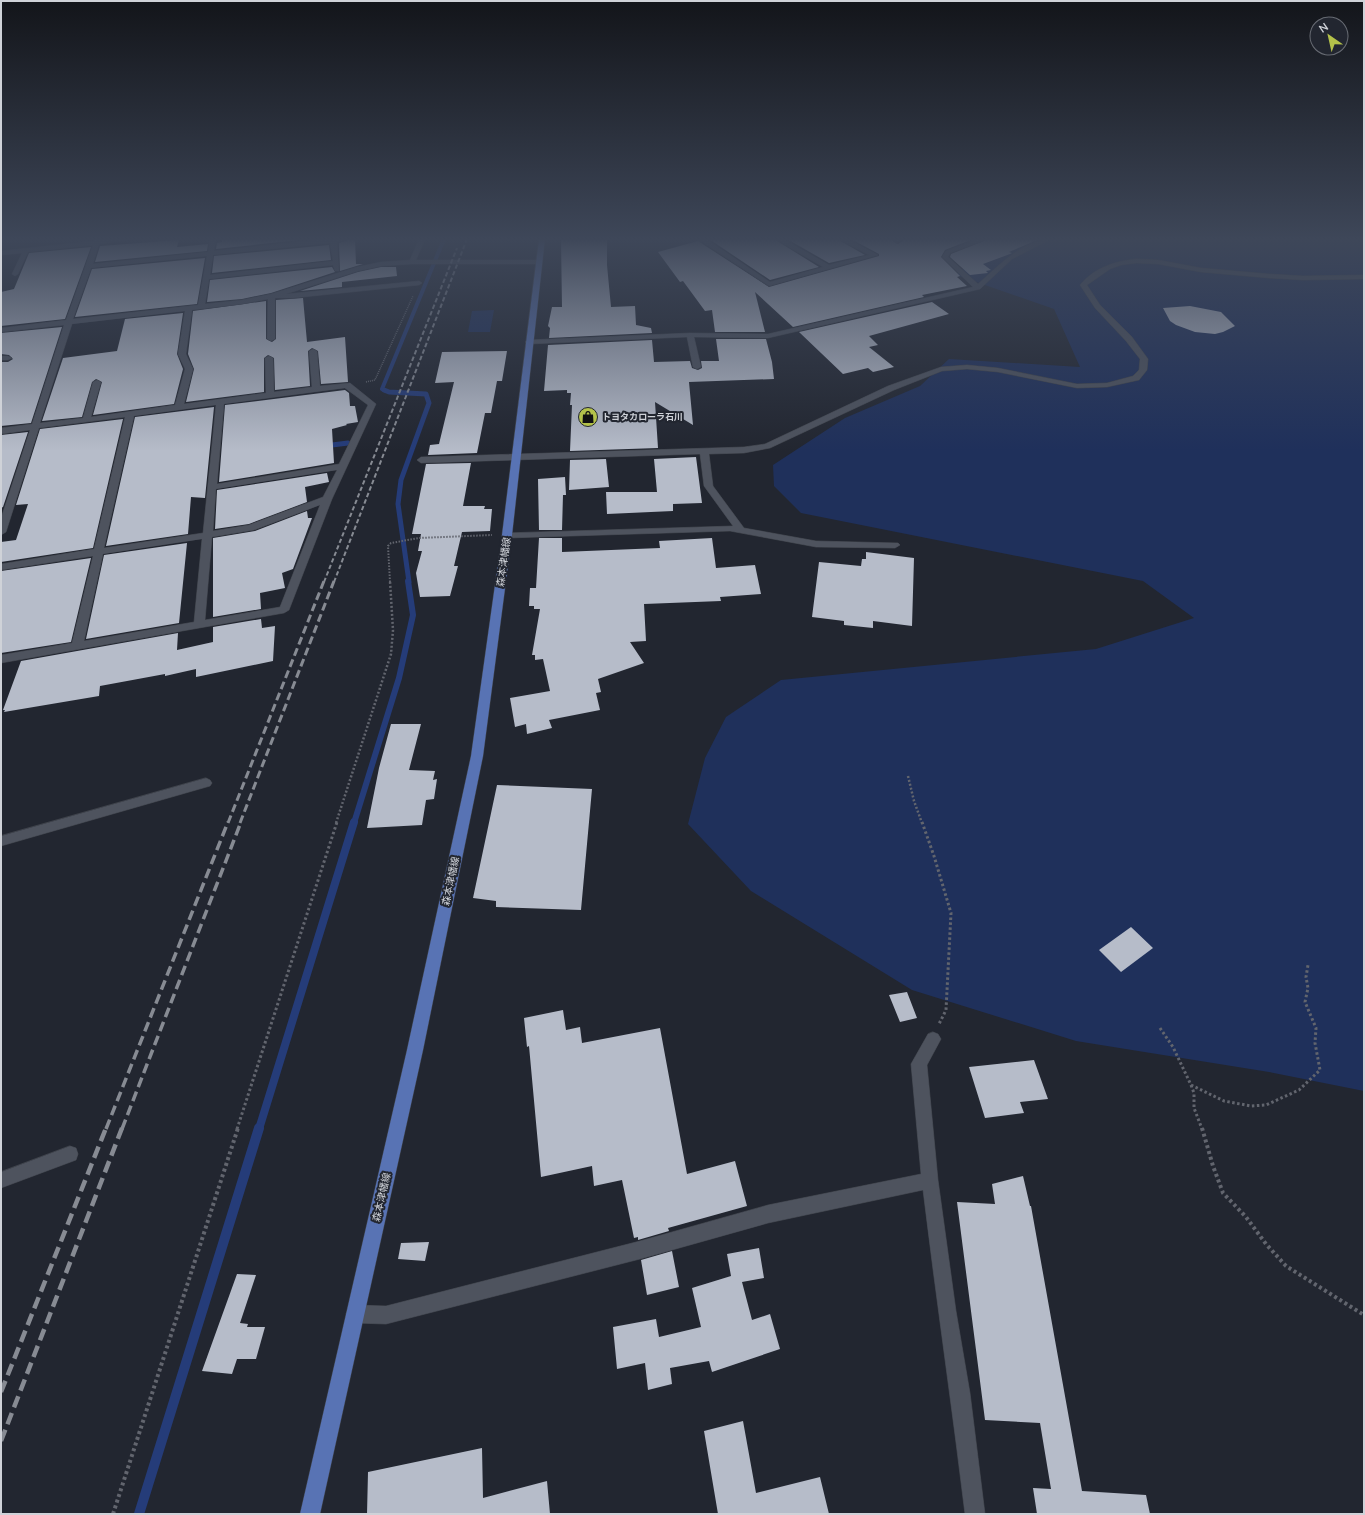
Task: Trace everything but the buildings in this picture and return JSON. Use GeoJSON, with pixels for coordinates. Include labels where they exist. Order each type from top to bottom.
{"type":"FeatureCollection","features":[{"type":"Feature","properties":{"kind":"main road","name":"森本津幡線"},"geometry":{"type":"LineString","coordinates":[[310,1514],[415,1050],[477,756],[507,535],[533,310]]}},
{"type":"Feature","properties":{"kind":"street"},"geometry":{"type":"LineString","coordinates":[[2,529],[73,310]]}},
{"type":"Feature","properties":{"kind":"street"},"geometry":{"type":"LineString","coordinates":[[1,330],[174,310]]}},
{"type":"Feature","properties":{"kind":"street"},"geometry":{"type":"LineString","coordinates":[[179,407],[189,369],[182,354],[189,310]]}},
{"type":"Feature","properties":{"kind":"street"},"geometry":{"type":"LineString","coordinates":[[272,310],[272,339]]}},
{"type":"Feature","properties":{"kind":"street"},"geometry":{"type":"LineString","coordinates":[[529,342],[690,335],[768,336],[883,310]]}},
{"type":"Feature","properties":{"kind":"street"},"geometry":{"type":"LineString","coordinates":[[421,460],[744,450],[767,446],[891,388],[941,369],[967,367],[998,370],[1077,386],[1107,385],[1136,378],[1143,370],[1144,359],[1129,339],[1108,319],[1101,310]]}},
{"type":"Feature","properties":{"kind":"street"},"geometry":{"type":"LineString","coordinates":[[690,335],[697,368]]}},
{"type":"Feature","properties":{"kind":"street"},"geometry":{"type":"LineString","coordinates":[[313,351],[316,389]]}},
{"type":"Feature","properties":{"kind":"street"},"geometry":{"type":"LineString","coordinates":[[269,358],[270,395]]}},
{"type":"Feature","properties":{"kind":"street"},"geometry":{"type":"LineString","coordinates":[[86,420],[97,382]]}},
{"type":"Feature","properties":{"kind":"street"},"geometry":{"type":"LineString","coordinates":[[1,431],[346,386],[372,404],[327,499],[284,610],[1,659]]}},
{"type":"Feature","properties":{"kind":"street"},"geometry":{"type":"LineString","coordinates":[[199,625],[220,402]]}},
{"type":"Feature","properties":{"kind":"street"},"geometry":{"type":"LineString","coordinates":[[77,646],[100,551],[130,414]]}},
{"type":"Feature","properties":{"kind":"street"},"geometry":{"type":"LineString","coordinates":[[704,451],[710,486],[741,530]]}},
{"type":"Feature","properties":{"kind":"street"},"geometry":{"type":"LineString","coordinates":[[212,487],[342,466]]}},
{"type":"Feature","properties":{"kind":"street"},"geometry":{"type":"LineString","coordinates":[[1,567],[251,528],[327,499]]}},
{"type":"Feature","properties":{"kind":"street"},"geometry":{"type":"LineString","coordinates":[[507,535],[730,528],[816,544],[895,545]]}},
{"type":"Feature","properties":{"kind":"street"},"geometry":{"type":"LineString","coordinates":[[1,841],[206,783]]}},
{"type":"Feature","properties":{"kind":"street"},"geometry":{"type":"LineString","coordinates":[[933,1039],[919,1064],[930,1180],[947,1311],[960,1393],[975,1514]]}},
{"type":"Feature","properties":{"kind":"street"},"geometry":{"type":"LineString","coordinates":[[1,1180],[70,1154]]}},
{"type":"Feature","properties":{"kind":"street"},"geometry":{"type":"LineString","coordinates":[[355,1314],[386,1315],[640,1250],[768,1214],[930,1180]]}},
{"type":"Feature","properties":{"kind":"path"},"geometry":{"type":"LineString","coordinates":[[348,387],[375,380],[407,310]]}},
{"type":"Feature","properties":{"kind":"path"},"geometry":{"type":"LineString","coordinates":[[113,1514],[391,654],[393,630],[388,546],[391,543],[414,539],[507,535]]}},
{"type":"Feature","properties":{"kind":"path"},"geometry":{"type":"LineString","coordinates":[[908,776],[914,800],[934,856],[951,912],[946,1010],[933,1039]]}},
{"type":"Feature","properties":{"kind":"path"},"geometry":{"type":"LineString","coordinates":[[1191,1085],[1224,1101],[1251,1106],[1266,1105],[1299,1090],[1320,1070],[1315,1043],[1316,1028],[1305,1002],[1308,988],[1306,977],[1308,964]]}},
{"type":"Feature","properties":{"kind":"path"},"geometry":{"type":"LineString","coordinates":[[1160,1028],[1173,1047],[1191,1085],[1194,1093],[1194,1108],[1206,1138],[1213,1166],[1223,1192],[1246,1217],[1266,1244],[1286,1266],[1364,1315]]}},
{"type":"Feature","properties":{"kind":"shaded area"},"geometry":{"type":"Polygon","coordinates":[[[494,310],[490,332],[468,332],[472,311],[494,310]]]}},
{"type":"Feature","properties":{"kind":"shaded area"},"geometry":{"type":"Polygon","coordinates":[[[1054,310],[1364,310],[1364,1091],[1269,1072],[1076,1041],[912,990],[751,891],[688,824],[705,758],[726,717],[781,680],[1096,649],[1194,618],[1143,581],[801,513],[774,486],[773,465],[845,418],[920,386],[949,359],[1080,367],[1054,310]]]}},
{"type":"Feature","properties":{"kind":"waterway"},"geometry":{"type":"LineString","coordinates":[[384,390],[382,389],[415,310]]}},
{"type":"Feature","properties":{"kind":"waterway"},"geometry":{"type":"LineString","coordinates":[[384,390],[389,392],[426,394],[429,403],[401,480],[398,504],[409,582]]}},
{"type":"Feature","properties":{"kind":"waterway"},"geometry":{"type":"LineString","coordinates":[[324,446],[348,443]]}},
{"type":"Feature","properties":{"kind":"waterway"},"geometry":{"type":"LineString","coordinates":[[354,823],[399,678],[413,615],[408,581]]}},
{"type":"Feature","properties":{"kind":"waterway"},"geometry":{"type":"LineString","coordinates":[[259,1129],[354,822]]}},
{"type":"Feature","properties":{"kind":"waterway"},"geometry":{"type":"LineString","coordinates":[[139,1514],[259,1128]]}},
{"type":"Feature","properties":{"kind":"railway"},"geometry":{"type":"LineString","coordinates":[[324,582],[432,310]]}},
{"type":"Feature","properties":{"kind":"railway"},"geometry":{"type":"LineString","coordinates":[[334,582],[440,310]]}},
{"type":"Feature","properties":{"kind":"railway"},"geometry":{"type":"LineString","coordinates":[[228,823],[324,581]]}},
{"type":"Feature","properties":{"kind":"railway"},"geometry":{"type":"LineString","coordinates":[[240,823],[334,581]]}},
{"type":"Feature","properties":{"kind":"railway"},"geometry":{"type":"LineString","coordinates":[[106,1129],[228,822]]}},
{"type":"Feature","properties":{"kind":"railway"},"geometry":{"type":"LineString","coordinates":[[122,1129],[241,822]]}},
{"type":"Feature","properties":{"kind":"railway"},"geometry":{"type":"LineString","coordinates":[[1,1392],[106,1128]]}},
{"type":"Feature","properties":{"kind":"railway"},"geometry":{"type":"LineString","coordinates":[[1,1441],[122,1128]]}},
{"type":"Feature","properties":{"kind":"place","name":"トヨタカローラ石川"},"geometry":{"type":"Point","coordinates":[588,417]}}]}
